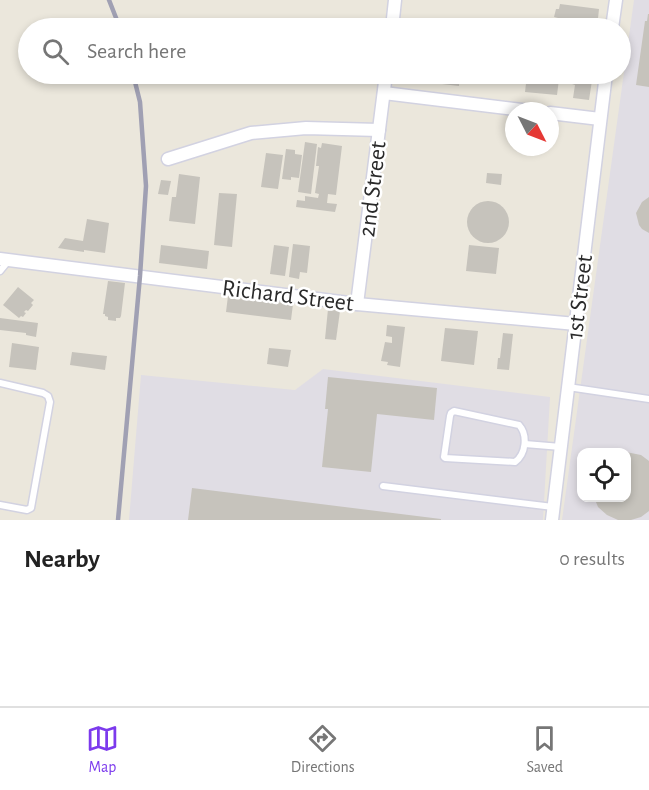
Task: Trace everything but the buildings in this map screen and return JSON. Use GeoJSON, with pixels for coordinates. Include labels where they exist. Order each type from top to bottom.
{"type":"FeatureCollection","features":[{"type":"Feature","properties":{"kind":"street"},"geometry":{"type":"LineString","coordinates":[[393,18],[395,0]]}},
{"type":"Feature","properties":{"kind":"street"},"geometry":{"type":"LineString","coordinates":[[613,18],[616,0]]}},
{"type":"Feature","properties":{"kind":"street","name":"2nd Street"},"geometry":{"type":"LineString","coordinates":[[357,304],[385,84]]}},
{"type":"Feature","properties":{"kind":"street","name":"1st Street"},"geometry":{"type":"LineString","coordinates":[[552,520],[605,84]]}},
{"type":"Feature","properties":{"kind":"street"},"geometry":{"type":"LineString","coordinates":[[384,93],[505,108]]}},
{"type":"Feature","properties":{"kind":"street"},"geometry":{"type":"LineString","coordinates":[[559,114],[600,119]]}},
{"type":"Feature","properties":{"kind":"street"},"geometry":{"type":"LineString","coordinates":[[168,159],[251,133],[306,128],[379,130]]}},
{"type":"Feature","properties":{"kind":"street","name":"Richard Street"},"geometry":{"type":"LineString","coordinates":[[4,259],[357,304],[576,324]]}},
{"type":"Feature","properties":{"kind":"lane"},"geometry":{"type":"LineString","coordinates":[[0,271],[4,259]]}},
{"type":"Feature","properties":{"kind":"lane"},"geometry":{"type":"LineString","coordinates":[[0,383],[43,393],[48,396],[50,402],[31,508],[27,510],[0,505]]}},
{"type":"Feature","properties":{"kind":"lane"},"geometry":{"type":"LineString","coordinates":[[568,387],[649,399]]}},
{"type":"Feature","properties":{"kind":"lane"},"geometry":{"type":"LineString","coordinates":[[454,411],[519,425],[523,429],[525,444],[516,462],[444,457],[450,416],[454,411]]}},
{"type":"Feature","properties":{"kind":"lane"},"geometry":{"type":"LineString","coordinates":[[525,444],[561,447]]}},
{"type":"Feature","properties":{"kind":"lane"},"geometry":{"type":"LineString","coordinates":[[383,486],[553,507]]}},
{"type":"Feature","properties":{"kind":"shaded area"},"geometry":{"type":"Polygon","coordinates":[[[634,0],[649,0],[649,520],[562,520],[622,84],[631,84],[631,22],[634,0]]]}},
{"type":"Feature","properties":{"kind":"shaded area"},"geometry":{"type":"Polygon","coordinates":[[[323,369],[550,397],[543,520],[129,520],[141,375],[295,390],[323,369]]]}},
{"type":"Feature","properties":{"kind":"railway"},"geometry":{"type":"LineString","coordinates":[[109,0],[116,18]]}},
{"type":"Feature","properties":{"kind":"railway"},"geometry":{"type":"LineString","coordinates":[[118,520],[146,186],[140,102],[136,84]]}}]}
